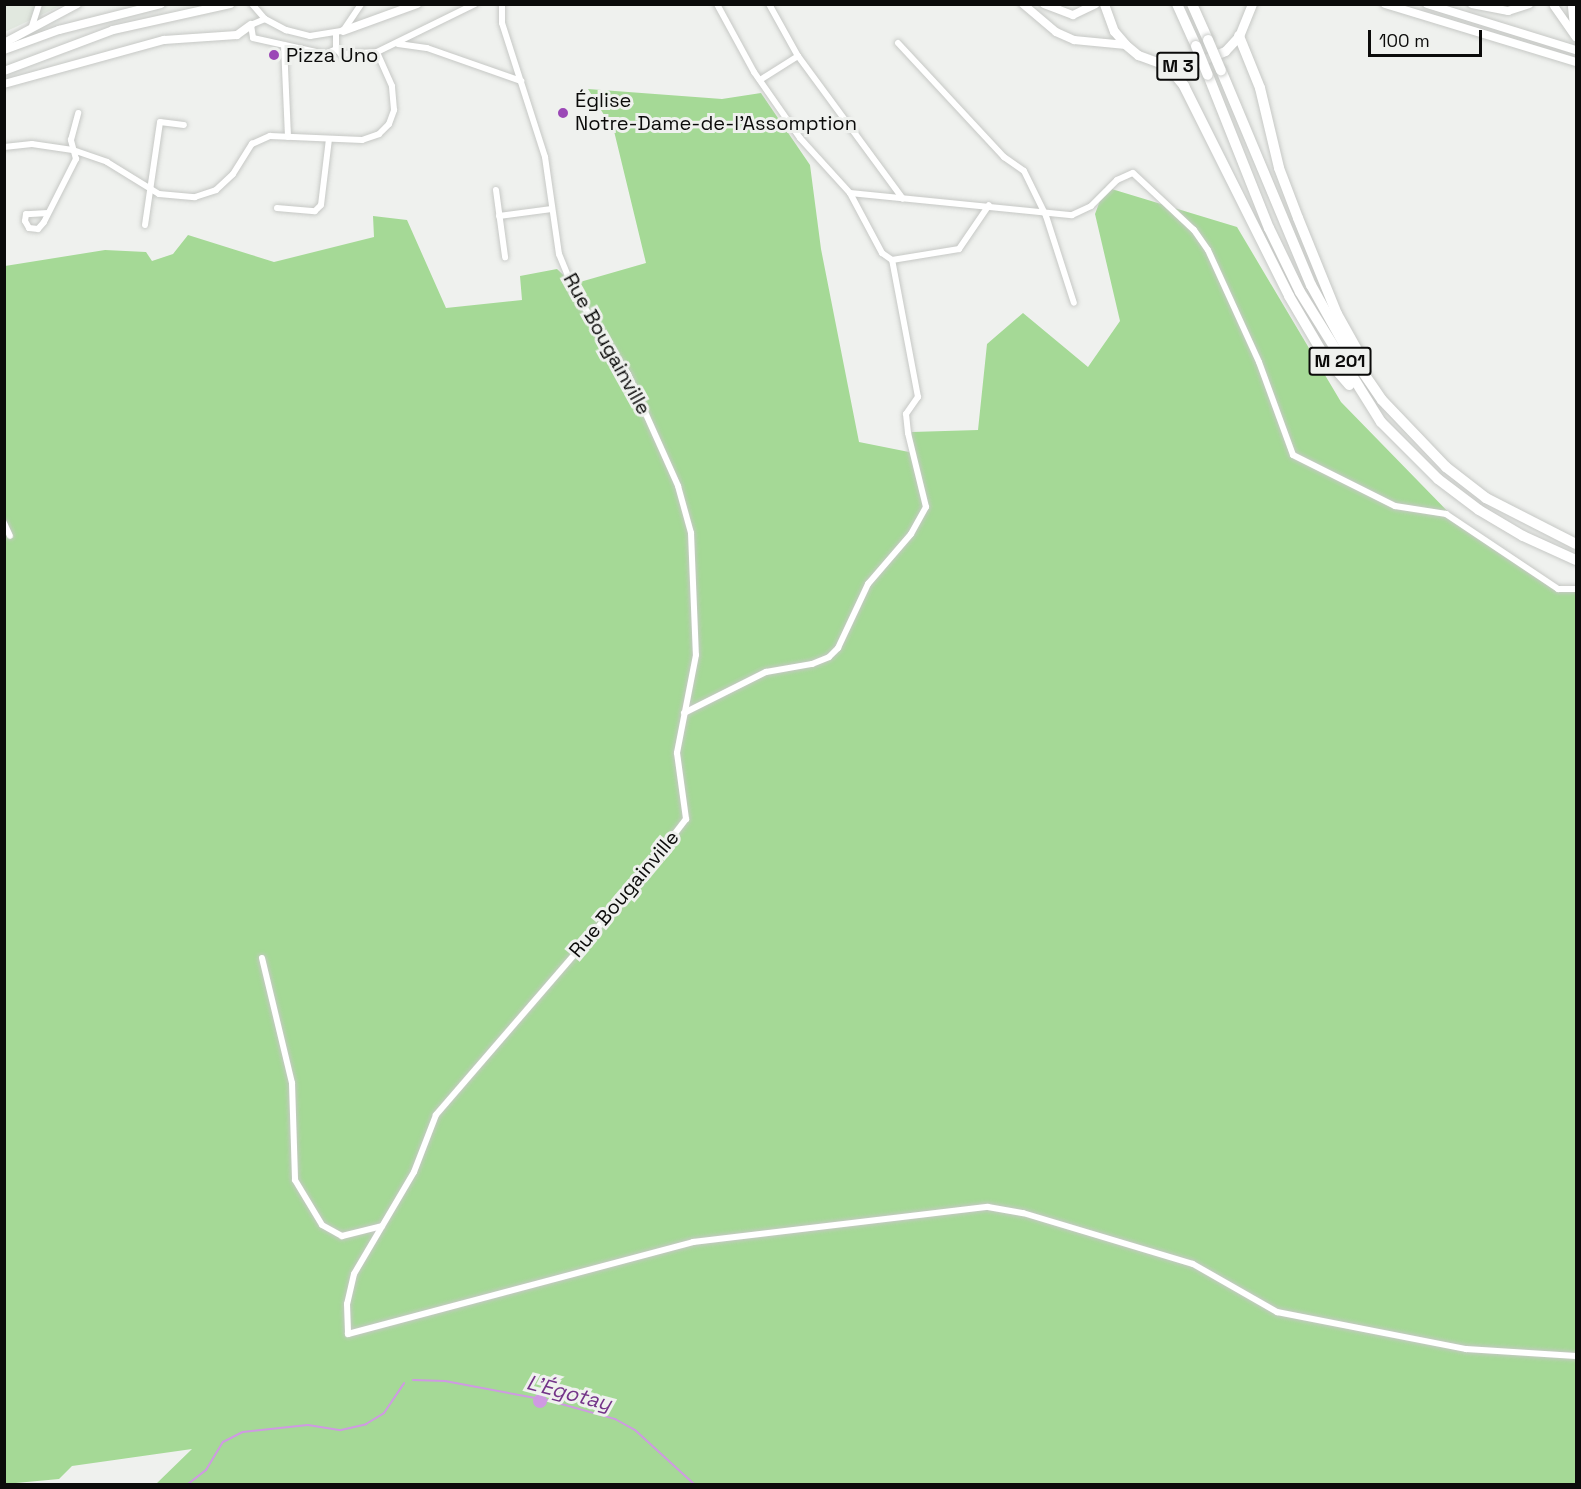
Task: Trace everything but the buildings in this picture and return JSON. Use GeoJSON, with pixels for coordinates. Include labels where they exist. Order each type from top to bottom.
{"type":"FeatureCollection","features":[{"type":"Feature","properties":{"kind":"highway","name":"M 201"},"geometry":{"type":"LineString","coordinates":[[1177,4],[1269,228],[1300,292],[1381,422],[1431,472],[1479,510],[1523,536],[1576,560]]}},
{"type":"Feature","properties":{"kind":"highway","name":"M 201"},"geometry":{"type":"LineString","coordinates":[[1192,4],[1283,224],[1333,326],[1382,400],[1434,456],[1486,498],[1576,544]]}},
{"type":"Feature","properties":{"kind":"highway"},"geometry":{"type":"LineString","coordinates":[[1239,36],[1260,88],[1279,168],[1337,314],[1382,391],[1434,456]]}},
{"type":"Feature","properties":{"kind":"highway"},"geometry":{"type":"LineString","coordinates":[[1168,66],[1184,86],[1307,328],[1325,357],[1381,422]]}},
{"type":"Feature","properties":{"kind":"main road"},"geometry":{"type":"LineString","coordinates":[[4,43],[77,4]]}},
{"type":"Feature","properties":{"kind":"main road"},"geometry":{"type":"LineString","coordinates":[[4,50],[59,30],[161,4]]}},
{"type":"Feature","properties":{"kind":"main road"},"geometry":{"type":"LineString","coordinates":[[4,71],[113,30],[230,4]]}},
{"type":"Feature","properties":{"kind":"main road"},"geometry":{"type":"LineString","coordinates":[[340,32],[417,4]]}},
{"type":"Feature","properties":{"kind":"main road","name":"M 3"},"geometry":{"type":"LineString","coordinates":[[1023,4],[1056,32],[1074,39],[1126,45]]}},
{"type":"Feature","properties":{"kind":"main road"},"geometry":{"type":"LineString","coordinates":[[1044,4],[1073,15],[1096,4]]}},
{"type":"Feature","properties":{"kind":"main road","name":"M 3"},"geometry":{"type":"LineString","coordinates":[[1104,4],[1114,31],[1126,45],[1146,59],[1168,66],[1208,61],[1239,36],[1252,4]]}},
{"type":"Feature","properties":{"kind":"main road"},"geometry":{"type":"LineString","coordinates":[[1385,4],[1576,62]]}},
{"type":"Feature","properties":{"kind":"main road"},"geometry":{"type":"LineString","coordinates":[[1426,4],[1576,50]]}},
{"type":"Feature","properties":{"kind":"main road"},"geometry":{"type":"LineString","coordinates":[[1472,4],[1508,11],[1529,4]]}},
{"type":"Feature","properties":{"kind":"main road"},"geometry":{"type":"LineString","coordinates":[[1553,5],[1574,6],[1576,36]]}},
{"type":"Feature","properties":{"kind":"main road"},"geometry":{"type":"LineString","coordinates":[[1553,5],[1576,36]]}},
{"type":"Feature","properties":{"kind":"main road"},"geometry":{"type":"LineString","coordinates":[[4,84],[164,40],[237,35],[250,25]]}},
{"type":"Feature","properties":{"kind":"street"},"geometry":{"type":"LineString","coordinates":[[28,31],[35,23],[39,4]]}},
{"type":"Feature","properties":{"kind":"street"},"geometry":{"type":"LineString","coordinates":[[252,4],[262,16],[286,30],[309,36],[340,32]]}},
{"type":"Feature","properties":{"kind":"street"},"geometry":{"type":"LineString","coordinates":[[339,51],[340,32],[361,4]]}},
{"type":"Feature","properties":{"kind":"street"},"geometry":{"type":"LineString","coordinates":[[262,16],[250,25],[254,38],[325,54],[339,51],[377,52],[475,4]]}},
{"type":"Feature","properties":{"kind":"street","name":"Rue Bougainville"},"geometry":{"type":"LineString","coordinates":[[502,4],[502,23],[546,157],[559,254],[570,284],[628,374],[678,486],[686,513],[693,553],[696,655],[677,753],[686,819],[644,875],[436,1115],[414,1172],[354,1274],[347,1304],[348,1334],[693,1242],[988,1207],[1023,1213],[1193,1264],[1277,1312],[1466,1349],[1576,1356]]}},
{"type":"Feature","properties":{"kind":"street"},"geometry":{"type":"LineString","coordinates":[[684,713],[766,672],[812,664],[829,657],[838,648],[868,584],[925,512],[906,420],[908,408],[918,397],[892,260],[882,253],[850,193],[800,138],[760,80],[717,4]]}},
{"type":"Feature","properties":{"kind":"street"},"geometry":{"type":"LineString","coordinates":[[768,4],[798,56],[903,199]]}},
{"type":"Feature","properties":{"kind":"street"},"geometry":{"type":"LineString","coordinates":[[898,43],[1004,157],[1024,171],[1046,216],[1074,303]]}},
{"type":"Feature","properties":{"kind":"street"},"geometry":{"type":"LineString","coordinates":[[397,44],[427,48],[521,81]]}},
{"type":"Feature","properties":{"kind":"street"},"geometry":{"type":"LineString","coordinates":[[284,45],[288,137]]}},
{"type":"Feature","properties":{"kind":"street"},"geometry":{"type":"LineString","coordinates":[[4,147],[32,144],[73,150],[107,162],[150,188],[172,197],[216,190],[233,174],[252,144],[270,136],[362,140],[379,134],[389,124],[394,110],[393,86],[377,52]]}},
{"type":"Feature","properties":{"kind":"street"},"geometry":{"type":"LineString","coordinates":[[760,80],[798,56]]}},
{"type":"Feature","properties":{"kind":"street"},"geometry":{"type":"LineString","coordinates":[[48,213],[76,159],[71,140],[78,113]]}},
{"type":"Feature","properties":{"kind":"street"},"geometry":{"type":"LineString","coordinates":[[145,225],[160,122],[184,125]]}},
{"type":"Feature","properties":{"kind":"street"},"geometry":{"type":"LineString","coordinates":[[277,208],[315,211],[321,205],[329,139]]}},
{"type":"Feature","properties":{"kind":"street"},"geometry":{"type":"LineString","coordinates":[[850,193],[989,205],[1046,216],[1072,215],[1091,206],[1117,180],[1133,173],[1194,230],[1208,250],[1259,362],[1293,455],[1395,506],[1446,514],[1558,589],[1576,589]]}},
{"type":"Feature","properties":{"kind":"street"},"geometry":{"type":"LineString","coordinates":[[496,190],[505,257]]}},
{"type":"Feature","properties":{"kind":"street"},"geometry":{"type":"LineString","coordinates":[[892,260],[959,249],[989,205]]}},
{"type":"Feature","properties":{"kind":"street"},"geometry":{"type":"LineString","coordinates":[[499,216],[552,209]]}},
{"type":"Feature","properties":{"kind":"street"},"geometry":{"type":"LineString","coordinates":[[4,522],[10,536]]}},
{"type":"Feature","properties":{"kind":"street"},"geometry":{"type":"LineString","coordinates":[[262,958],[292,1083],[295,1180],[322,1225],[342,1236],[382,1226]]}},
{"type":"Feature","properties":{"kind":"shaded area"},"geometry":{"type":"Polygon","coordinates":[[[5,5],[62,5],[5,32],[5,5]]]}},
{"type":"Feature","properties":{"kind":"shaded area"},"geometry":{"type":"Polygon","coordinates":[[[537,1394],[543,1394],[547,1401],[543,1408],[537,1408],[533,1404],[533,1398],[537,1394]]]}},
{"type":"Feature","properties":{"kind":"green space"},"geometry":{"type":"Polygon","coordinates":[[[588,89],[722,99],[761,93],[810,165],[821,249],[859,442],[909,452],[912,432],[978,430],[987,344],[1023,313],[1088,367],[1120,321],[1095,214],[1105,187],[1237,227],[1341,402],[1458,522],[1553,584],[1576,590],[1576,1484],[156,1484],[192,1449],[72,1466],[59,1479],[5,1484],[5,266],[105,250],[146,252],[152,261],[173,254],[188,235],[274,262],[374,237],[373,216],[407,220],[446,308],[522,300],[520,276],[557,269],[573,284],[646,263],[614,131],[588,89]]]}},
{"type":"Feature","properties":{"kind":"waterway","name":"L'Égotay"},"geometry":{"type":"LineString","coordinates":[[413,1380],[445,1381],[535,1398]]}},
{"type":"Feature","properties":{"kind":"waterway","name":"L'Égotay"},"geometry":{"type":"LineString","coordinates":[[188,1484],[206,1470],[223,1442],[243,1432],[308,1425],[341,1430],[366,1424],[384,1413],[404,1383]]}},
{"type":"Feature","properties":{"kind":"waterway","name":"L'Égotay"},"geometry":{"type":"LineString","coordinates":[[547,1400],[615,1419],[635,1430],[694,1484]]}},
{"type":"Feature","properties":{"kind":"place","name":"Pizza Uno"},"geometry":{"type":"Point","coordinates":[274,55]}},
{"type":"Feature","properties":{"kind":"place","name":"Église Notre-Dame-de-l'Assomption"},"geometry":{"type":"Point","coordinates":[563,113]}}]}
